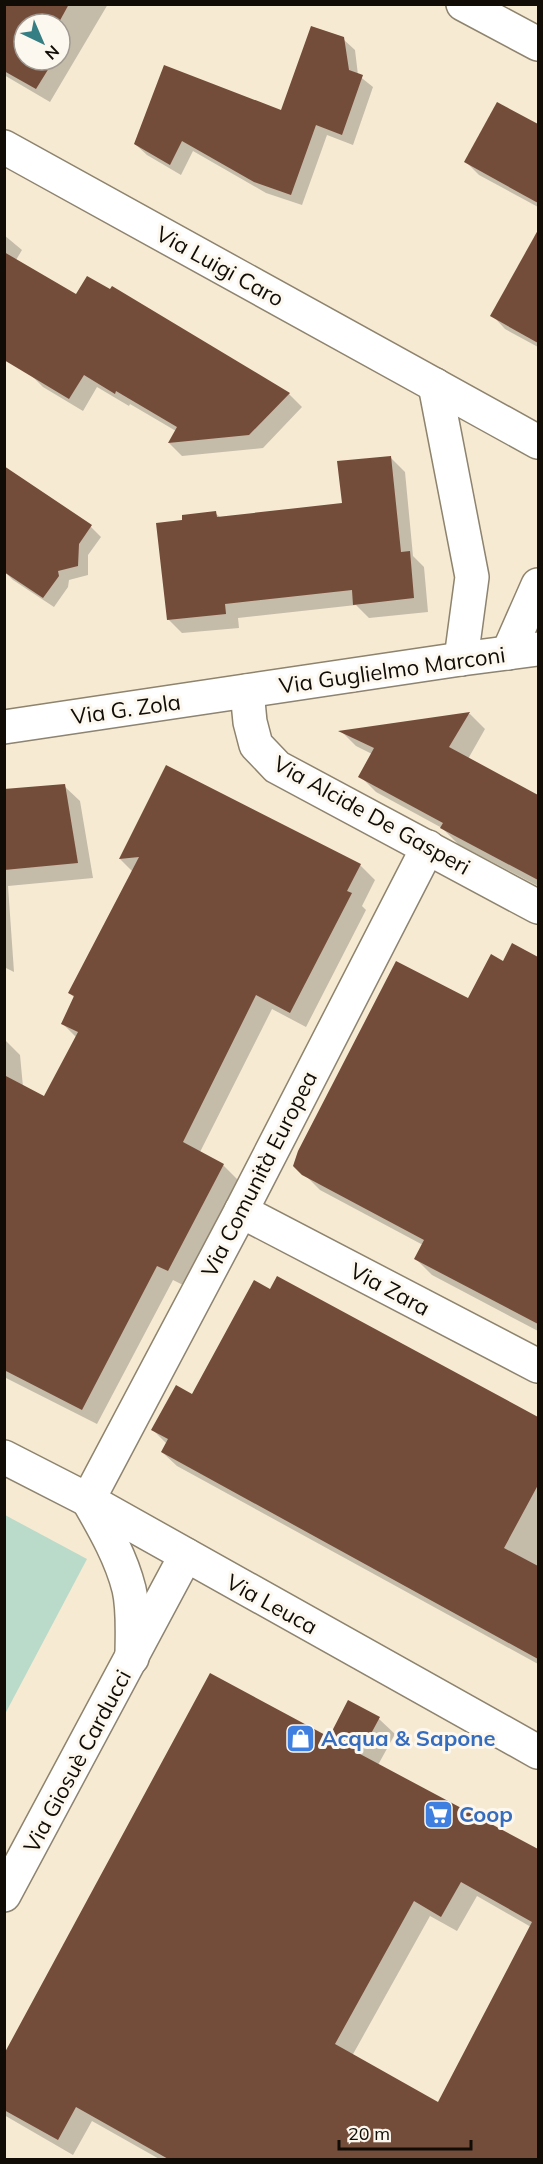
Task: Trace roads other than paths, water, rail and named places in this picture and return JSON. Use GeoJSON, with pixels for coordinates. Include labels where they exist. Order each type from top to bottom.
{"type":"FeatureCollection","features":[{"type":"Feature","properties":{"kind":"street"},"geometry":{"type":"LineString","coordinates":[[462,4],[538,44]]}},
{"type":"Feature","properties":{"kind":"street","name":"Via Luigi Caro"},"geometry":{"type":"LineString","coordinates":[[4,147],[538,442]]}},
{"type":"Feature","properties":{"kind":"street"},"geometry":{"type":"LineString","coordinates":[[435,385],[472,577],[461,659]]}},
{"type":"Feature","properties":{"kind":"street"},"geometry":{"type":"LineString","coordinates":[[523,651],[538,585]]}},
{"type":"Feature","properties":{"kind":"street","name":"Via Guglielmo Marconi"},"geometry":{"type":"LineString","coordinates":[[246,691],[523,651]]}},
{"type":"Feature","properties":{"kind":"street","name":"Via G. Zola"},"geometry":{"type":"LineString","coordinates":[[4,727],[246,691]]}},
{"type":"Feature","properties":{"kind":"street","name":"Via Alcide De Gasperi"},"geometry":{"type":"LineString","coordinates":[[246,691],[256,746],[277,767],[538,907]]}},
{"type":"Feature","properties":{"kind":"street","name":"Via Comunità Europea"},"geometry":{"type":"LineString","coordinates":[[88,1500],[241,1211],[428,847]]}},
{"type":"Feature","properties":{"kind":"street","name":"Via Zara"},"geometry":{"type":"LineString","coordinates":[[241,1211],[538,1366]]}},
{"type":"Feature","properties":{"kind":"street","name":"Via Leuca"},"geometry":{"type":"LineString","coordinates":[[4,1457],[88,1500],[538,1752]]}},
{"type":"Feature","properties":{"kind":"street","name":"Via Giosuè Carducci"},"geometry":{"type":"LineString","coordinates":[[88,1500],[112,1543],[129,1588],[132,1658]]}},
{"type":"Feature","properties":{"kind":"street","name":"Via Giosuè Carducci"},"geometry":{"type":"LineString","coordinates":[[4,1895],[186,1555]]}},
{"type":"Feature","properties":{"kind":"place","name":"Acqua & Sapone"},"geometry":{"type":"Point","coordinates":[300,1738]}},
{"type":"Feature","properties":{"kind":"place","name":"Coop"},"geometry":{"type":"Point","coordinates":[438,1814]}}]}
